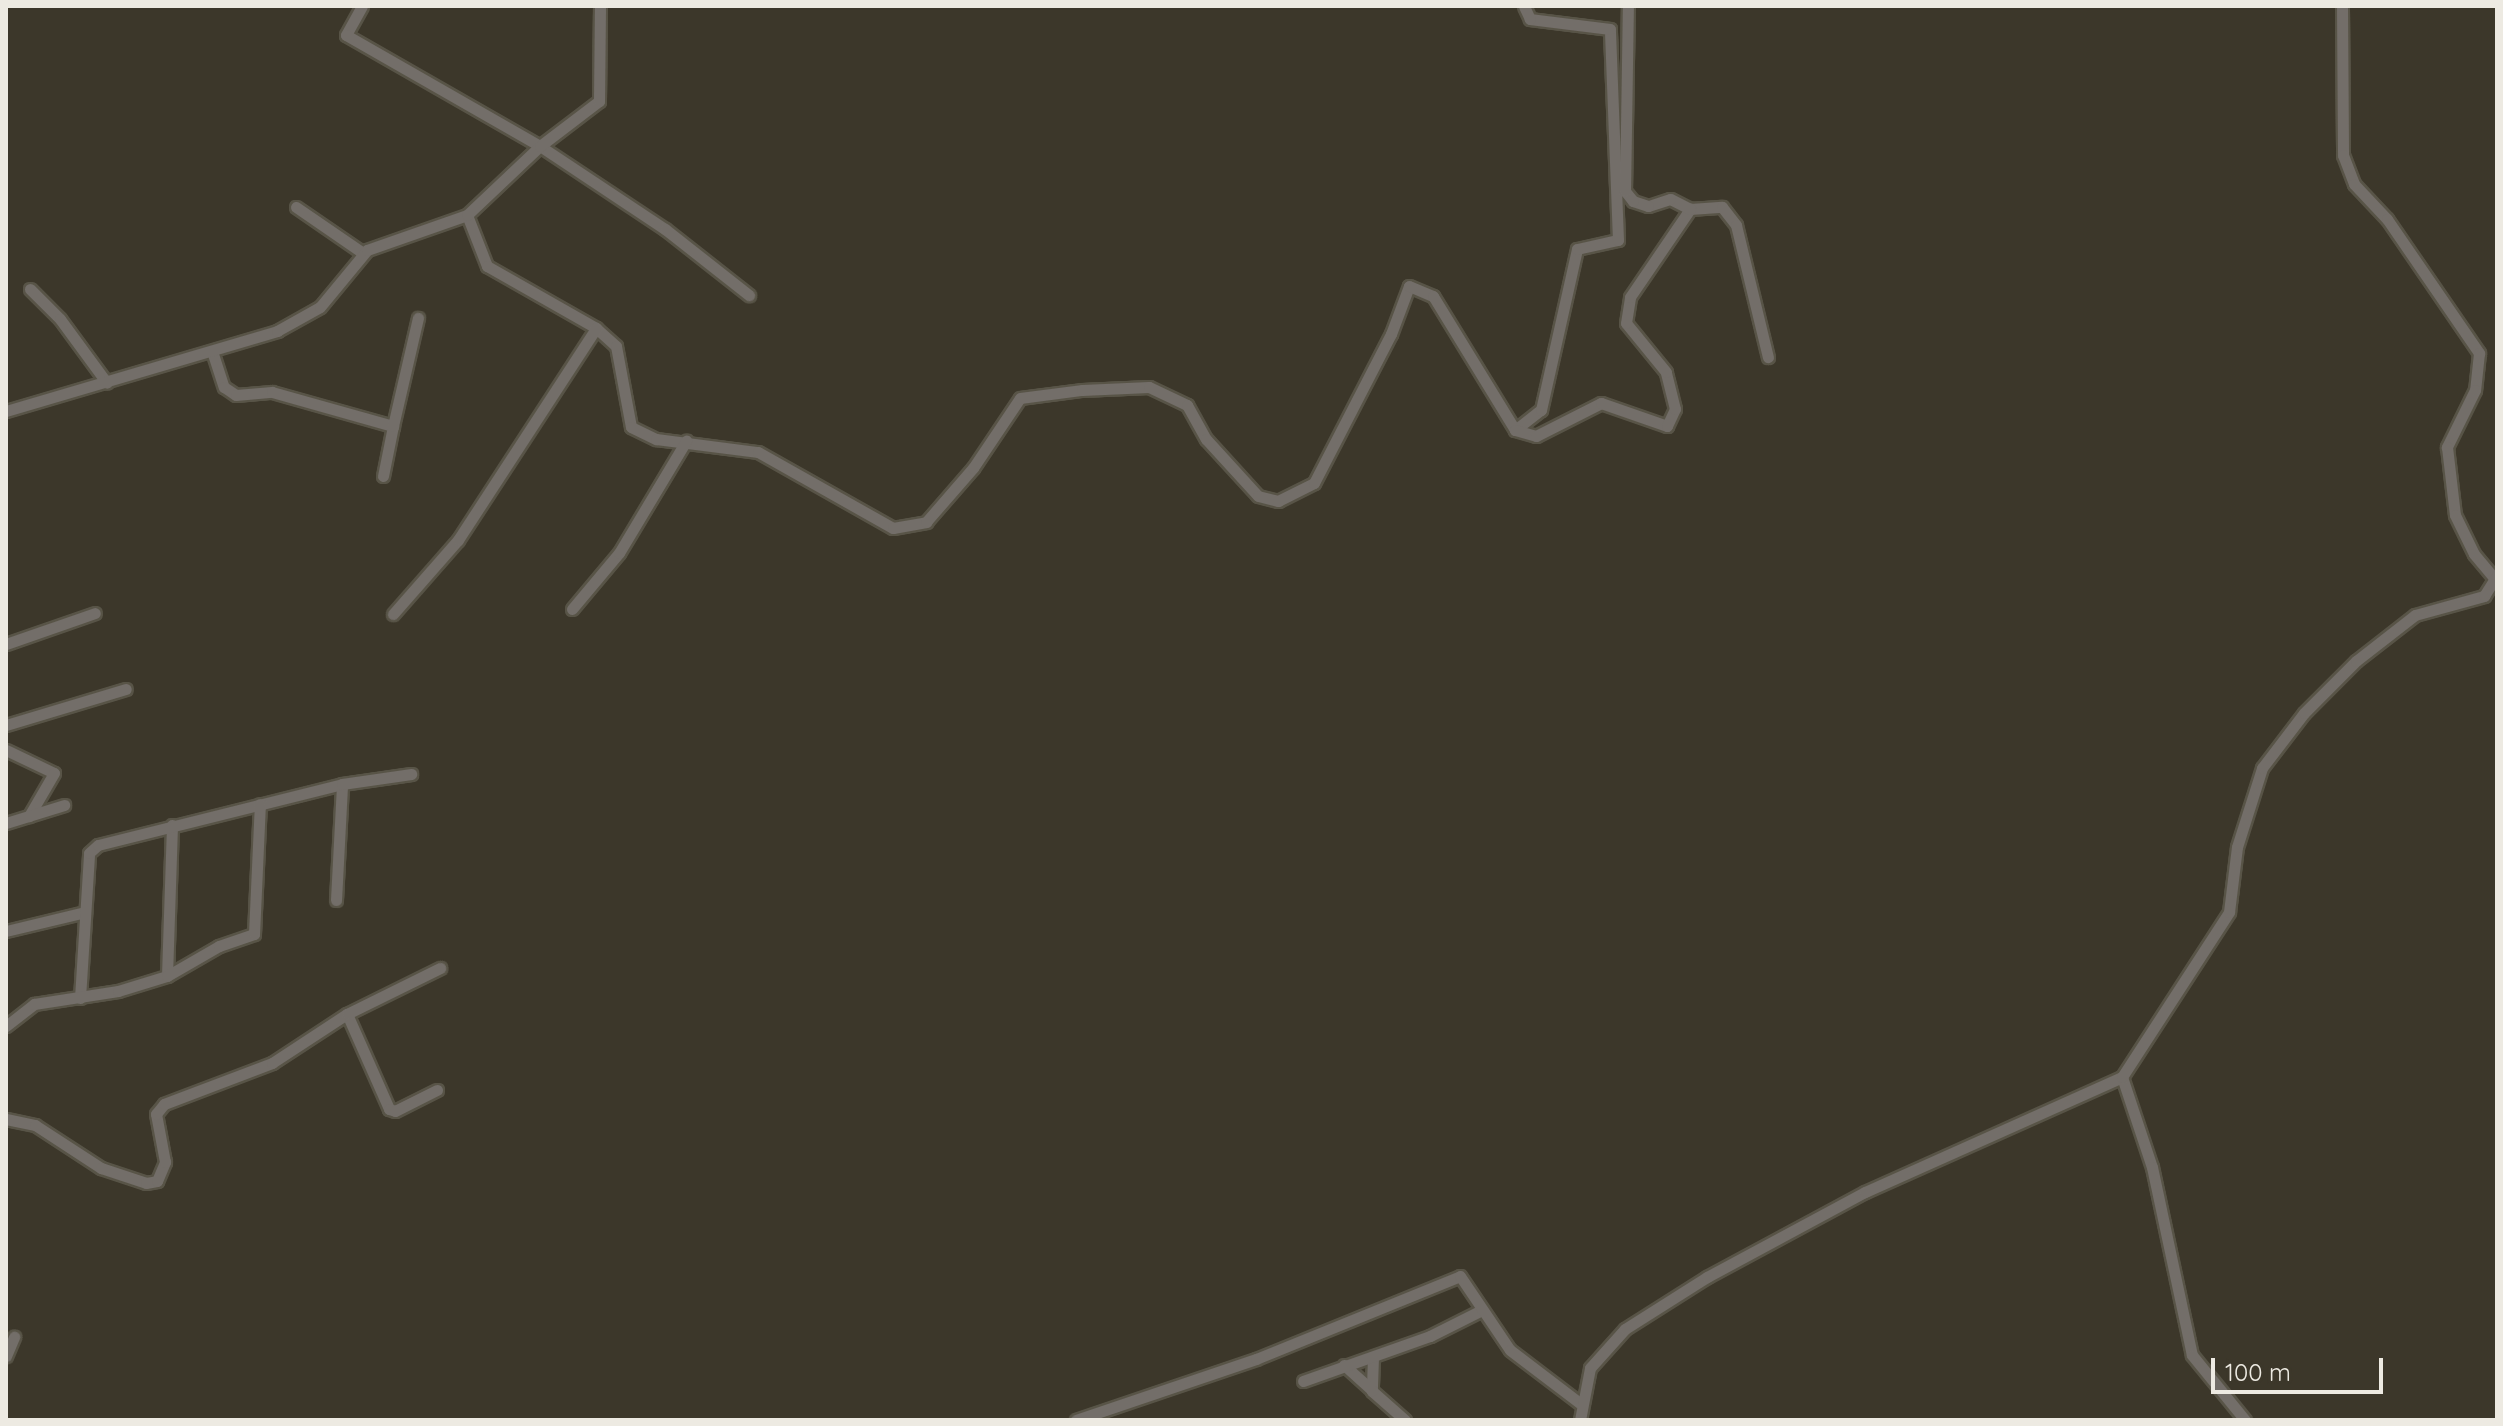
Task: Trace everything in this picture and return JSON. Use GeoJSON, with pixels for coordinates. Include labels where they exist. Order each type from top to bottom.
{"type":"FeatureCollection","features":[{"type":"Feature","properties":{"kind":"street"},"geometry":{"type":"LineString","coordinates":[[362,6],[346,35],[540,146],[665,229],[749,295]]}},
{"type":"Feature","properties":{"kind":"street"},"geometry":{"type":"LineString","coordinates":[[6,411],[277,331],[320,307],[363,253],[467,215],[540,146],[599,101],[600,6]]}},
{"type":"Feature","properties":{"kind":"street"},"geometry":{"type":"LineString","coordinates":[[1515,430],[1541,410],[1577,249],[1618,240],[1610,29],[1530,19],[1524,6]]}},
{"type":"Feature","properties":{"kind":"street"},"geometry":{"type":"LineString","coordinates":[[1628,6],[1630,149],[1625,191],[1633,201],[1648,206],[1670,199],[1690,209],[1722,207],[1736,225],[1768,357]]}},
{"type":"Feature","properties":{"kind":"street"},"geometry":{"type":"LineString","coordinates":[[1580,1420],[1590,1368],[1625,1329],[1707,1277],[1865,1192],[2122,1077],[2229,912],[2237,847],[2262,768],[2304,713],[2356,661],[2415,615],[2484,596],[2495,576],[2474,554],[2455,515],[2447,447],[2475,390],[2479,353],[2387,219],[2354,184],[2343,155],[2342,6]]}},
{"type":"Feature","properties":{"kind":"street"},"geometry":{"type":"LineString","coordinates":[[296,207],[363,253]]}},
{"type":"Feature","properties":{"kind":"street"},"geometry":{"type":"LineString","coordinates":[[467,215],[487,266],[596,328],[616,346],[631,427],[656,439],[758,452],[893,528],[926,522],[973,468],[1020,398],[1149,387],[1187,405],[1206,439],[1258,496],[1278,501],[1314,483],[1391,334],[1409,286],[1433,296],[1515,430],[1536,436],[1601,403],[1667,426],[1675,409],[1666,372],[1626,323],[1630,297],[1690,209]]}},
{"type":"Feature","properties":{"kind":"street"},"geometry":{"type":"LineString","coordinates":[[30,289],[60,319],[107,383]]}},
{"type":"Feature","properties":{"kind":"street"},"geometry":{"type":"LineString","coordinates":[[383,476],[418,318]]}},
{"type":"Feature","properties":{"kind":"street"},"geometry":{"type":"LineString","coordinates":[[393,614],[458,540],[596,328]]}},
{"type":"Feature","properties":{"kind":"street"},"geometry":{"type":"LineString","coordinates":[[212,351],[224,387],[236,395],[272,392],[393,426]]}},
{"type":"Feature","properties":{"kind":"street"},"geometry":{"type":"LineString","coordinates":[[572,609],[619,553],[686,441]]}},
{"type":"Feature","properties":{"kind":"street"},"geometry":{"type":"LineString","coordinates":[[6,644],[95,613]]}},
{"type":"Feature","properties":{"kind":"street"},"geometry":{"type":"LineString","coordinates":[[6,725],[126,689]]}},
{"type":"Feature","properties":{"kind":"street"},"geometry":{"type":"LineString","coordinates":[[6,750],[54,773],[29,816]]}},
{"type":"Feature","properties":{"kind":"street"},"geometry":{"type":"LineString","coordinates":[[80,998],[89,853],[98,845],[342,784],[411,774]]}},
{"type":"Feature","properties":{"kind":"street"},"geometry":{"type":"LineString","coordinates":[[336,900],[342,784]]}},
{"type":"Feature","properties":{"kind":"street"},"geometry":{"type":"LineString","coordinates":[[6,1026],[34,1004],[80,998],[167,976],[219,946],[254,934],[260,804]]}},
{"type":"Feature","properties":{"kind":"street"},"geometry":{"type":"LineString","coordinates":[[6,823],[64,805]]}},
{"type":"Feature","properties":{"kind":"street"},"geometry":{"type":"LineString","coordinates":[[167,976],[172,825]]}},
{"type":"Feature","properties":{"kind":"street"},"geometry":{"type":"LineString","coordinates":[[6,931],[85,912]]}},
{"type":"Feature","properties":{"kind":"street"},"geometry":{"type":"LineString","coordinates":[[6,1119],[35,1125],[101,1168],[146,1183],[157,1181],[165,1162],[156,1114],[164,1104],[272,1063],[347,1014],[440,968]]}},
{"type":"Feature","properties":{"kind":"street"},"geometry":{"type":"LineString","coordinates":[[347,1014],[389,1109],[395,1111],[437,1090]]}},
{"type":"Feature","properties":{"kind":"street"},"geometry":{"type":"LineString","coordinates":[[2122,1077],[2152,1167],[2192,1355],[2245,1420]]}},
{"type":"Feature","properties":{"kind":"street"},"geometry":{"type":"LineString","coordinates":[[1076,1420],[1256,1359],[1460,1276],[1510,1350],[1581,1404]]}},
{"type":"Feature","properties":{"kind":"street"},"geometry":{"type":"LineString","coordinates":[[1303,1381],[1373,1357],[1482,1310]]}},
{"type":"Feature","properties":{"kind":"street"},"geometry":{"type":"LineString","coordinates":[[6,1356],[14,1337]]}},
{"type":"Feature","properties":{"kind":"street"},"geometry":{"type":"LineString","coordinates":[[1372,1391],[1373,1357]]}},
{"type":"Feature","properties":{"kind":"street"},"geometry":{"type":"LineString","coordinates":[[1344,1365],[1405,1420]]}}]}
